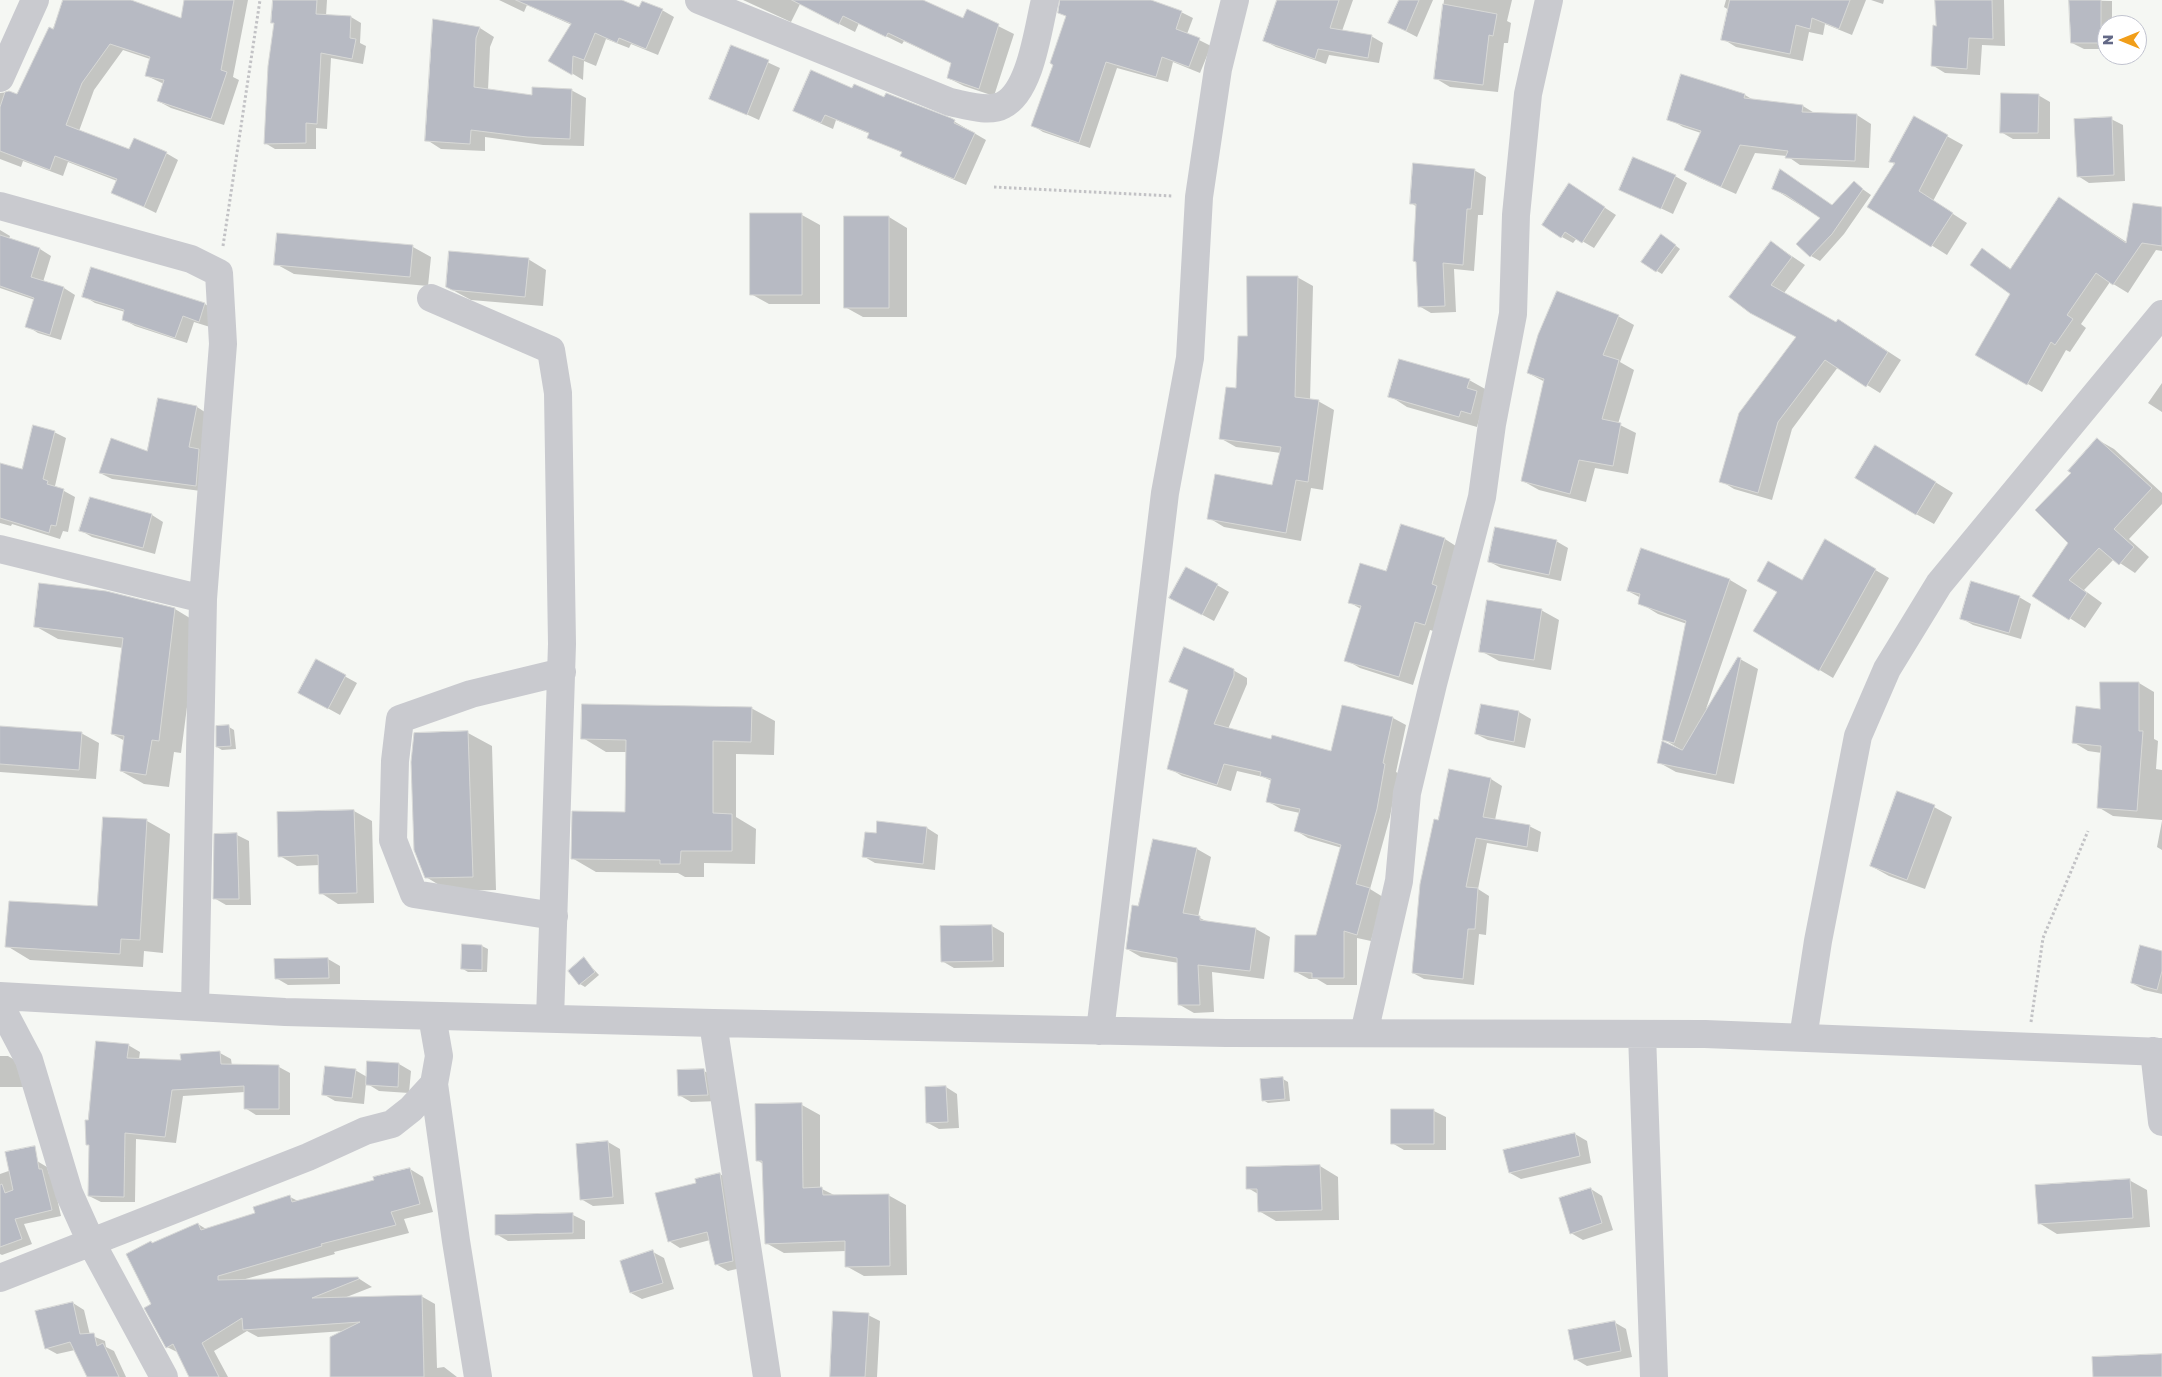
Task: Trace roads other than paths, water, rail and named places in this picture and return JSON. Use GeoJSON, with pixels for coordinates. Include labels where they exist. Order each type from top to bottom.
{"type":"FeatureCollection","features":[{"type":"Feature","properties":{"kind":"street"},"geometry":{"type":"LineString","coordinates":[[710,2],[950,102],[984,108],[1002,106],[1014,97],[1030,64],[1045,0]]}},
{"type":"Feature","properties":{"kind":"street"},"geometry":{"type":"LineString","coordinates":[[1100,1031],[1165,493],[1190,358],[1199,197],[1218,69],[1234,0]]}},
{"type":"Feature","properties":{"kind":"street"},"geometry":{"type":"LineString","coordinates":[[1364,1033],[1399,881],[1407,793],[1435,674],[1482,497],[1492,424],[1513,314],[1516,215],[1528,94],[1549,0]]}},
{"type":"Feature","properties":{"kind":"street"},"geometry":{"type":"LineString","coordinates":[[0,78],[29,2]]}},
{"type":"Feature","properties":{"kind":"street"},"geometry":{"type":"LineString","coordinates":[[0,206],[191,259],[218,273],[223,344],[203,599],[194,1007]]}},
{"type":"Feature","properties":{"kind":"street"},"geometry":{"type":"LineString","coordinates":[[431,298],[551,350],[558,393],[562,672],[550,1019]]}},
{"type":"Feature","properties":{"kind":"street"},"geometry":{"type":"LineString","coordinates":[[1803,1038],[1818,941],[1858,736],[1887,669],[1939,584],[2162,314]]}},
{"type":"Feature","properties":{"kind":"street"},"geometry":{"type":"LineString","coordinates":[[0,549],[203,599]]}},
{"type":"Feature","properties":{"kind":"street"},"geometry":{"type":"LineString","coordinates":[[554,916],[414,894],[393,840],[395,761],[400,719],[471,694],[562,672]]}},
{"type":"Feature","properties":{"kind":"street"},"geometry":{"type":"LineString","coordinates":[[0,996],[194,1007],[432,1016],[1100,1031],[1642,1034],[1803,1038],[2158,1052],[2162,1122]]}},
{"type":"Feature","properties":{"kind":"street"},"geometry":{"type":"LineString","coordinates":[[0,1004],[29,1060],[69,1193],[91,1242],[164,1377]]}},
{"type":"Feature","properties":{"kind":"street"},"geometry":{"type":"LineString","coordinates":[[432,1016],[439,1056],[434,1084],[456,1241],[478,1377]]}},
{"type":"Feature","properties":{"kind":"street"},"geometry":{"type":"LineString","coordinates":[[713,1023],[767,1377]]}},
{"type":"Feature","properties":{"kind":"street"},"geometry":{"type":"LineString","coordinates":[[1642,1034],[1654,1377]]}},
{"type":"Feature","properties":{"kind":"street"},"geometry":{"type":"LineString","coordinates":[[0,1278],[308,1157],[365,1131],[392,1124],[411,1109],[434,1084]]}}]}
